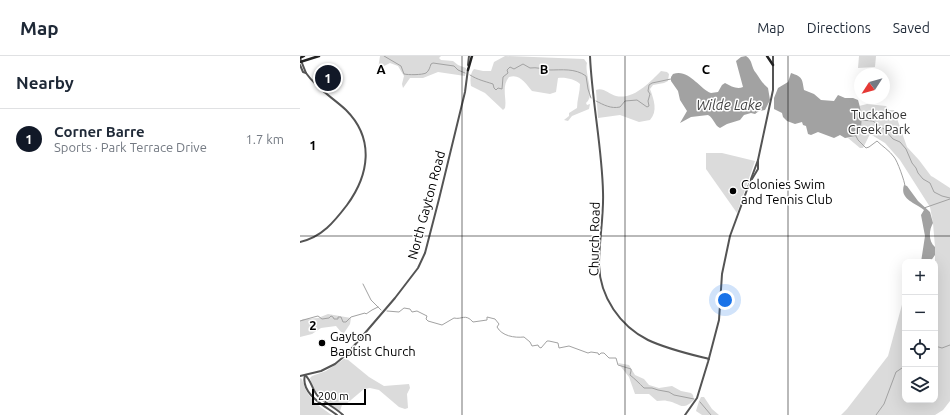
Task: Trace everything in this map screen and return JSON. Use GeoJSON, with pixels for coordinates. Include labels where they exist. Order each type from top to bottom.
{"type":"FeatureCollection","features":[{"type":"Feature","properties":{"kind":"main road"},"geometry":{"type":"LineString","coordinates":[[300,58],[304,56]]}},
{"type":"Feature","properties":{"kind":"main road"},"geometry":{"type":"LineString","coordinates":[[301,62],[319,56]]}},
{"type":"Feature","properties":{"kind":"main road"},"geometry":{"type":"LineString","coordinates":[[468,70],[472,56]]}},
{"type":"Feature","properties":{"kind":"main road"},"geometry":{"type":"LineString","coordinates":[[767,56],[773,64]]}},
{"type":"Feature","properties":{"kind":"street","name":"North Gayton Road"},"geometry":{"type":"LineString","coordinates":[[300,376],[321,371],[330,367],[347,354],[395,298],[418,268],[425,253],[465,92],[469,56]]}},
{"type":"Feature","properties":{"kind":"street","name":"Church Road"},"geometry":{"type":"LineString","coordinates":[[590,56],[604,192],[599,264],[605,294],[619,317],[637,334],[655,343],[709,359]]}},
{"type":"Feature","properties":{"kind":"street"},"geometry":{"type":"LineString","coordinates":[[685,415],[697,398],[719,320],[722,274],[730,236],[752,180],[758,169],[758,160],[773,90],[773,56]]}},
{"type":"Feature","properties":{"kind":"street"},"geometry":{"type":"LineString","coordinates":[[300,58],[306,73]]}},
{"type":"Feature","properties":{"kind":"street"},"geometry":{"type":"LineString","coordinates":[[300,65],[317,87],[346,110],[354,120],[364,142],[366,160],[363,177],[358,189],[336,220],[320,234],[300,242]]}},
{"type":"Feature","properties":{"kind":"street"},"geometry":{"type":"LineString","coordinates":[[305,375],[305,383],[314,398],[320,405],[337,415]]}},
{"type":"Feature","properties":{"kind":"street"},"geometry":{"type":"LineString","coordinates":[[305,375],[320,398],[343,415]]}},
{"type":"Feature","properties":{"kind":"green space"},"geometry":{"type":"Polygon","coordinates":[[[380,56],[441,56],[439,58],[441,60],[453,61],[466,68],[465,76],[438,72],[423,78],[410,78],[403,88],[402,84],[404,76],[398,66],[390,63],[378,69],[380,56]]]}},
{"type":"Feature","properties":{"kind":"green space"},"geometry":{"type":"Polygon","coordinates":[[[505,56],[584,59],[587,63],[590,89],[589,99],[586,103],[587,105],[590,104],[589,109],[572,116],[568,121],[564,120],[569,116],[569,113],[577,108],[580,84],[573,80],[558,78],[556,92],[550,94],[532,91],[520,78],[513,76],[509,77],[505,85],[505,108],[503,110],[485,93],[471,86],[470,79],[474,69],[491,71],[494,62],[505,56]]]}},
{"type":"Feature","properties":{"kind":"green space"},"geometry":{"type":"Polygon","coordinates":[[[859,56],[876,56],[875,67],[858,68],[859,56]]]}},
{"type":"Feature","properties":{"kind":"green space"},"geometry":{"type":"Polygon","coordinates":[[[661,71],[669,74],[668,81],[653,85],[650,89],[655,109],[650,120],[639,122],[620,115],[598,118],[596,90],[604,90],[616,96],[623,97],[635,93],[641,89],[661,71]]]}},
{"type":"Feature","properties":{"kind":"green space","name":"Tuckahoe Creek Park"},"geometry":{"type":"Polygon","coordinates":[[[867,104],[886,106],[889,110],[894,110],[907,147],[931,176],[950,188],[950,401],[943,410],[935,415],[841,415],[888,356],[902,305],[902,403],[938,403],[938,259],[935,259],[933,223],[930,207],[900,160],[885,143],[870,134],[863,148],[860,148],[848,138],[855,136],[861,129],[859,106],[867,104]]]}},
{"type":"Feature","properties":{"kind":"green space","name":"Colonies Swim and Tennis Club"},"geometry":{"type":"Polygon","coordinates":[[[706,153],[722,153],[755,161],[737,213],[706,169],[706,153]]]}},
{"type":"Feature","properties":{"kind":"green space"},"geometry":{"type":"Polygon","coordinates":[[[328,314],[351,318],[350,324],[344,333],[341,332],[336,326],[321,328],[312,334],[300,337],[300,321],[303,319],[318,318],[328,314]]]}},
{"type":"Feature","properties":{"kind":"green space"},"geometry":{"type":"Polygon","coordinates":[[[344,359],[347,359],[369,377],[384,386],[409,384],[410,388],[407,394],[408,408],[405,409],[399,407],[379,390],[370,388],[364,389],[345,405],[342,405],[340,411],[325,401],[314,389],[310,378],[326,371],[344,359]]]}},
{"type":"Feature","properties":{"kind":"green space"},"geometry":{"type":"Polygon","coordinates":[[[618,363],[629,365],[635,375],[644,379],[649,385],[659,388],[672,386],[681,391],[691,393],[694,400],[686,406],[681,406],[672,402],[657,401],[649,394],[635,394],[629,377],[618,363]]]}},
{"type":"Feature","properties":{"kind":"green space"},"geometry":{"type":"Polygon","coordinates":[[[300,378],[302,379],[304,386],[313,400],[332,415],[300,415],[300,378]]]}},
{"type":"Feature","properties":{"kind":"green space"},"geometry":{"type":"Polygon","coordinates":[[[701,397],[704,397],[712,409],[719,415],[702,415],[696,411],[701,397]]]}},
{"type":"Feature","properties":{"kind":"water","name":"Wilde Lake"},"geometry":{"type":"Polygon","coordinates":[[[746,56],[750,60],[754,71],[768,88],[770,100],[765,110],[759,111],[755,114],[751,113],[744,115],[740,120],[720,128],[708,115],[691,117],[680,123],[687,111],[680,100],[678,91],[671,81],[673,74],[678,73],[688,76],[711,93],[718,92],[725,83],[741,88],[743,87],[736,61],[741,57],[746,56]]]}},
{"type":"Feature","properties":{"kind":"water","name":"Wilde Lake"},"geometry":{"type":"Polygon","coordinates":[[[791,73],[798,76],[803,83],[804,90],[814,94],[821,100],[834,101],[838,95],[845,98],[854,98],[854,104],[859,104],[862,123],[857,136],[845,138],[840,135],[834,138],[818,132],[811,135],[808,134],[806,126],[803,125],[802,122],[795,124],[787,121],[783,117],[782,113],[774,109],[774,98],[778,88],[788,82],[791,73]]]}},
{"type":"Feature","properties":{"kind":"water"},"geometry":{"type":"Polygon","coordinates":[[[904,185],[907,186],[918,201],[930,212],[933,223],[930,232],[930,239],[935,247],[935,255],[932,259],[921,259],[925,236],[921,215],[924,210],[906,198],[903,190],[904,185]]]}},
{"type":"Feature","properties":{"kind":"waterway"},"geometry":{"type":"LineString","coordinates":[[384,56],[401,66],[404,74],[415,75],[426,73],[433,63],[454,66],[458,70],[465,73]]}},
{"type":"Feature","properties":{"kind":"waterway"},"geometry":{"type":"LineString","coordinates":[[470,75],[493,84],[496,90],[498,88],[502,89],[503,77],[508,73],[507,70],[510,67],[514,69],[523,64],[530,68],[573,71],[582,73],[586,76],[591,98]]}},
{"type":"Feature","properties":{"kind":"waterway"},"geometry":{"type":"LineString","coordinates":[[596,101],[608,106],[620,107],[625,101],[637,100],[647,107],[649,106],[649,85],[671,79]]}},
{"type":"Feature","properties":{"kind":"waterway"},"geometry":{"type":"LineString","coordinates":[[861,120],[873,121],[884,129],[893,139],[900,142],[906,149],[918,173],[923,179],[930,183],[934,192],[950,198]]}},
{"type":"Feature","properties":{"kind":"waterway"},"geometry":{"type":"LineString","coordinates":[[856,136],[866,148],[877,141],[894,157],[905,186]]}},
{"type":"Feature","properties":{"kind":"waterway"},"geometry":{"type":"LineString","coordinates":[[924,208],[950,199]]}},
{"type":"Feature","properties":{"kind":"waterway"},"geometry":{"type":"LineString","coordinates":[[363,284],[371,300],[381,310]]}},
{"type":"Feature","properties":{"kind":"waterway"},"geometry":{"type":"LineString","coordinates":[[300,321],[318,316],[322,319],[329,318],[331,316],[334,319],[341,317],[343,322],[346,322],[351,317],[366,314],[378,307]]}},
{"type":"Feature","properties":{"kind":"waterway"},"geometry":{"type":"LineString","coordinates":[[387,311],[399,312],[404,308],[410,309],[412,312],[417,311],[427,316],[426,319],[428,321],[442,325],[454,318],[466,317],[473,322],[487,320],[487,317],[495,319],[499,324],[497,327],[499,330],[512,337],[524,337],[532,346],[538,345],[541,348],[547,341],[549,341],[558,343],[559,348],[569,346],[588,353],[598,353],[599,355],[604,353],[609,358],[616,358],[618,365],[631,369],[630,375],[644,388],[652,388],[694,399]]}},
{"type":"Feature","properties":{"kind":"waterway"},"geometry":{"type":"LineString","coordinates":[[938,347],[942,348],[950,345]]}},
{"type":"Feature","properties":{"kind":"waterway"},"geometry":{"type":"LineString","coordinates":[[876,415],[884,404],[896,372],[904,367]]}},
{"type":"Feature","properties":{"kind":"waterway"},"geometry":{"type":"LineString","coordinates":[[700,402],[711,415]]}},
{"type":"Feature","properties":{"kind":"place","name":"Corner Barre"},"geometry":{"type":"Point","coordinates":[328,78]}},
{"type":"Feature","properties":{"kind":"place","name":"Colonies Swim and Tennis Club"},"geometry":{"type":"Point","coordinates":[733,191]}},
{"type":"Feature","properties":{"kind":"place","name":"Gayton Baptist Church"},"geometry":{"type":"Point","coordinates":[322,343]}}]}
